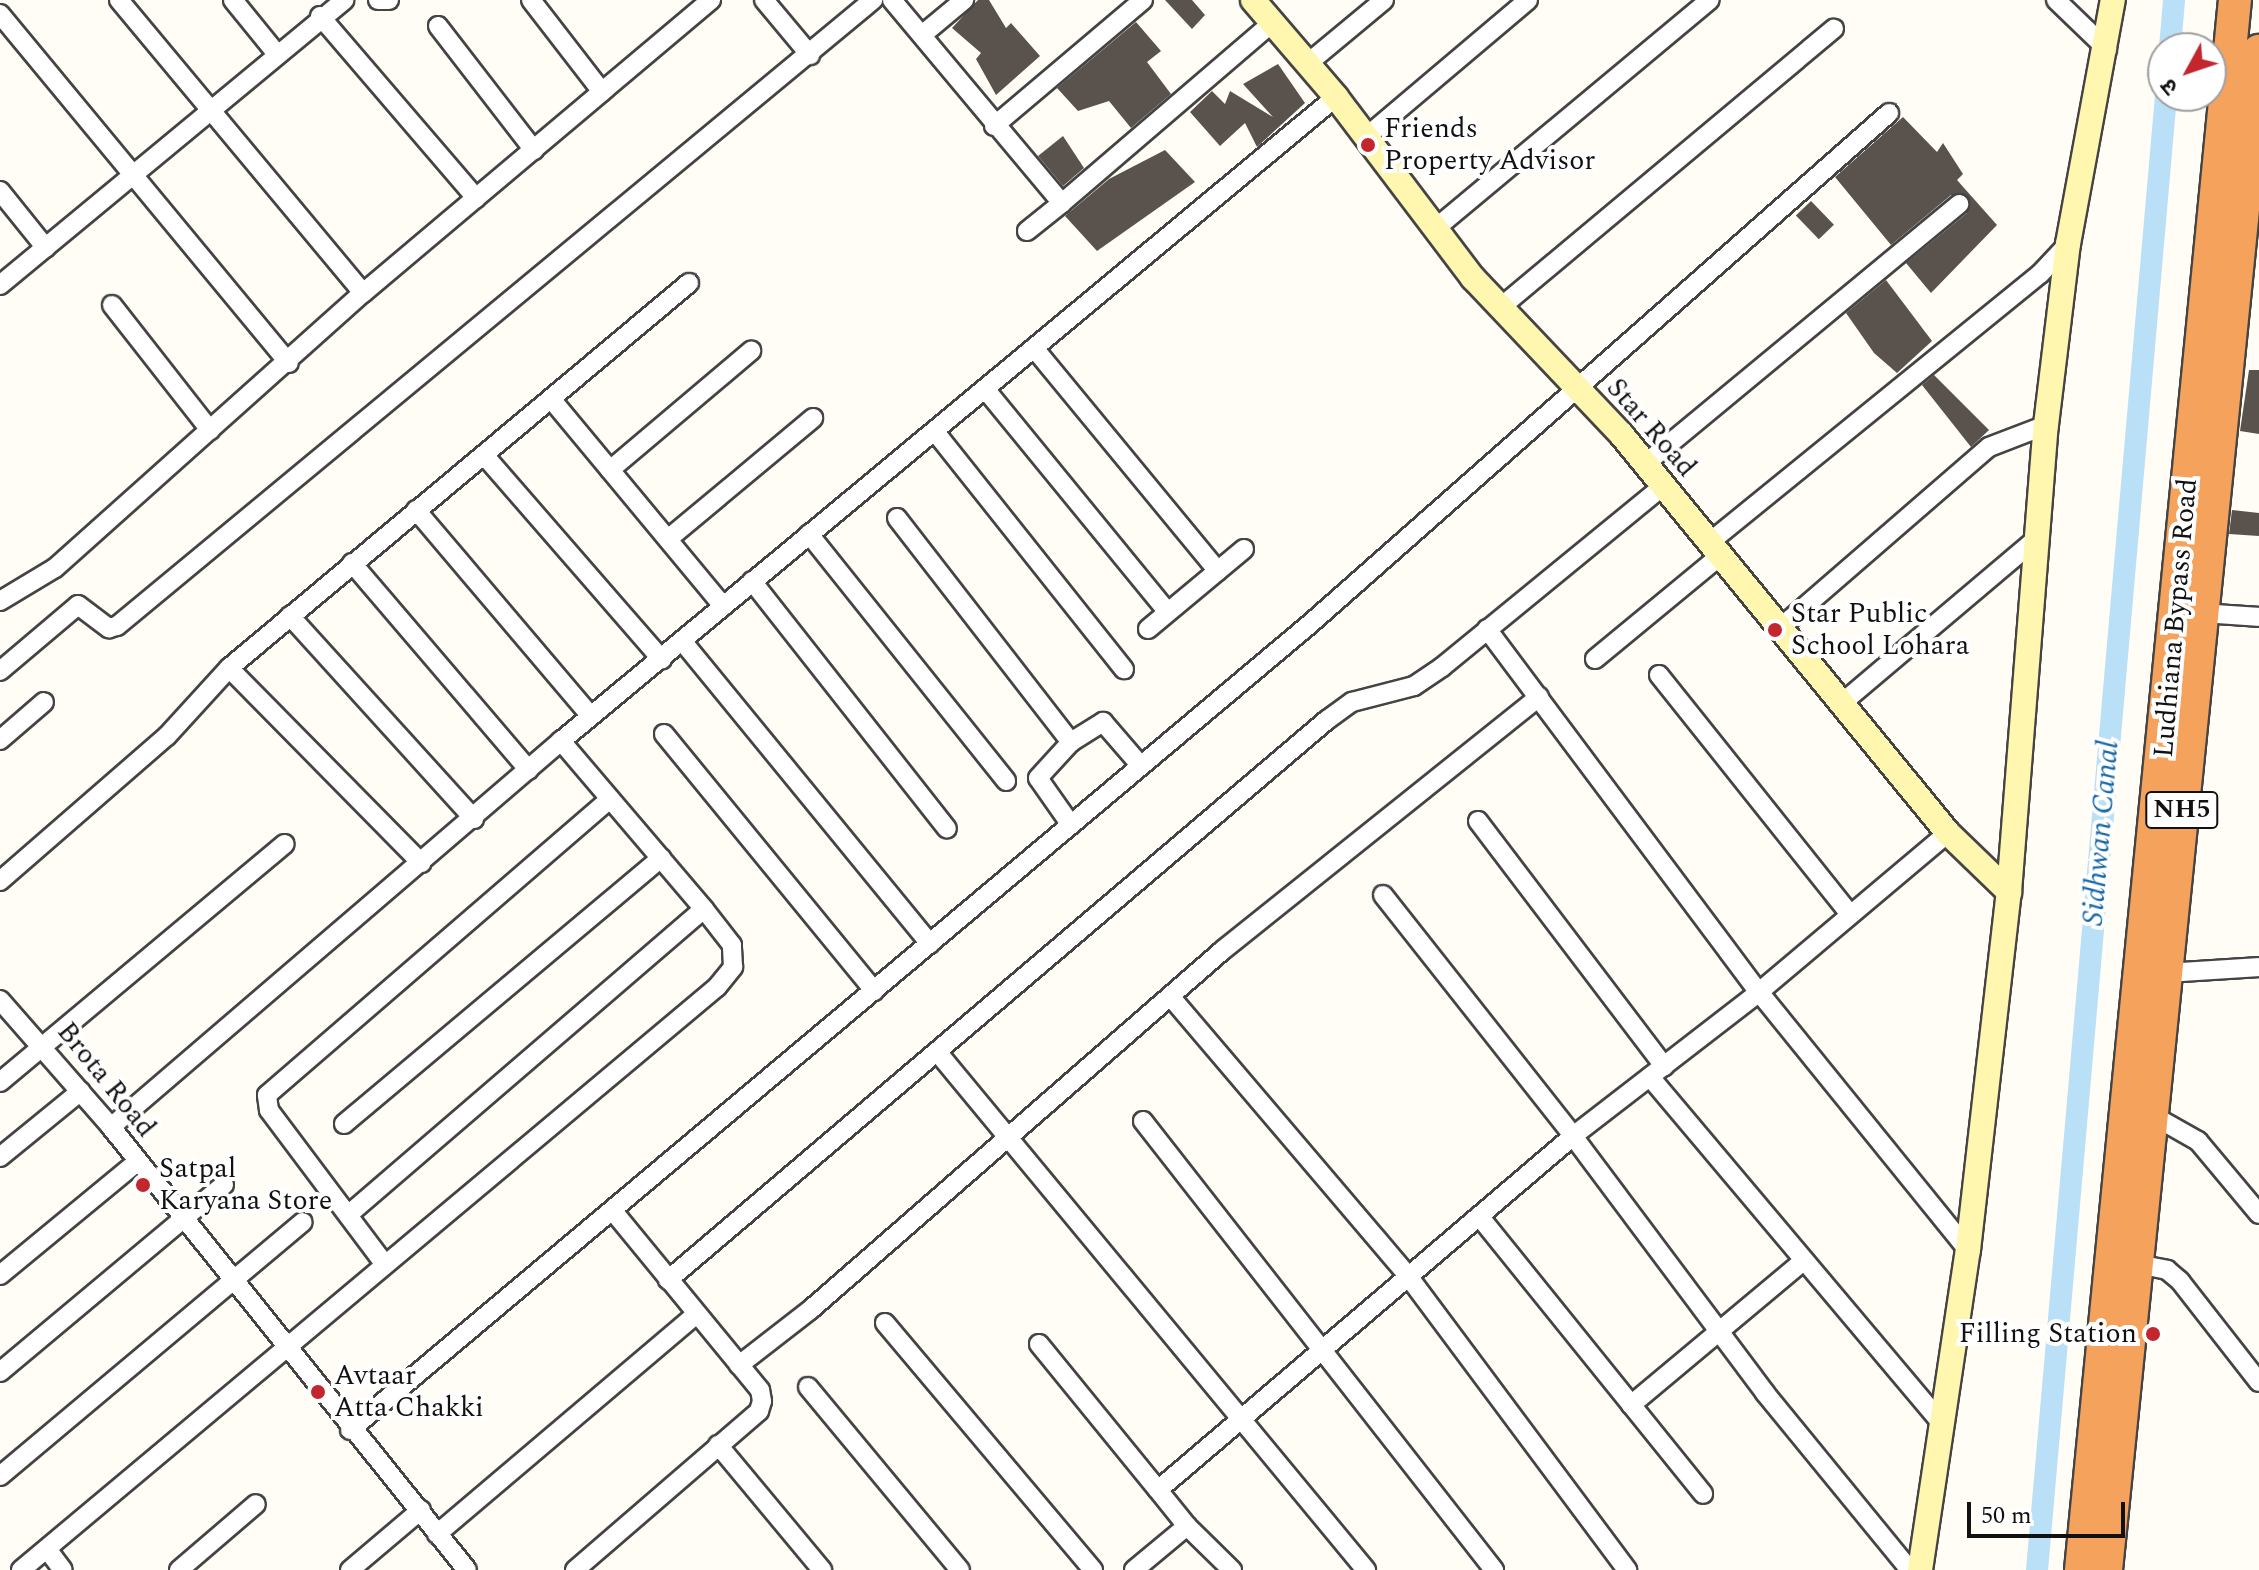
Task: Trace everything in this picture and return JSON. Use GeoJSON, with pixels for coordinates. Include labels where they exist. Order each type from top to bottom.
{"type":"FeatureCollection","features":[{"type":"Feature","properties":{"kind":"highway","name":"Ludhiana Bypass Road"},"geometry":{"type":"LineString","coordinates":[[2081,1570],[2235,0]]}},
{"type":"Feature","properties":{"kind":"highway","name":"Ludhiana Bypass Road"},"geometry":{"type":"LineString","coordinates":[[2106,1570],[2201,613],[2252,169],[2259,51]]}},
{"type":"Feature","properties":{"kind":"street"},"geometry":{"type":"LineString","coordinates":[[119,0],[208,111],[363,293]]}},
{"type":"Feature","properties":{"kind":"street"},"geometry":{"type":"LineString","coordinates":[[233,0],[276,53]]}},
{"type":"Feature","properties":{"kind":"street"},"geometry":{"type":"LineString","coordinates":[[0,285],[320,16],[344,0]]}},
{"type":"Feature","properties":{"kind":"street"},"geometry":{"type":"LineString","coordinates":[[378,0],[389,0]]}},
{"type":"Feature","properties":{"kind":"street"},"geometry":{"type":"LineString","coordinates":[[531,0],[602,92]]}},
{"type":"Feature","properties":{"kind":"street"},"geometry":{"type":"LineString","coordinates":[[0,601],[55,568],[289,363],[363,293],[711,0]]}},
{"type":"Feature","properties":{"kind":"street"},"geometry":{"type":"LineString","coordinates":[[764,0],[810,55]]}},
{"type":"Feature","properties":{"kind":"street"},"geometry":{"type":"LineString","coordinates":[[0,671],[78,605],[109,628],[117,626],[873,0]]}},
{"type":"Feature","properties":{"kind":"street"},"geometry":{"type":"LineString","coordinates":[[892,0],[994,126],[1062,203]]}},
{"type":"Feature","properties":{"kind":"street"},"geometry":{"type":"LineString","coordinates":[[922,35],[964,0]]}},
{"type":"Feature","properties":{"kind":"street"},"geometry":{"type":"LineString","coordinates":[[994,126],[1143,0]]}},
{"type":"Feature","properties":{"kind":"street"},"geometry":{"type":"LineString","coordinates":[[1307,64],[1384,0]]}},
{"type":"Feature","properties":{"kind":"street"},"geometry":{"type":"LineString","coordinates":[[1366,137],[1528,0]]}},
{"type":"Feature","properties":{"kind":"street"},"geometry":{"type":"LineString","coordinates":[[1436,228],[1710,0]]}},
{"type":"Feature","properties":{"kind":"street"},"geometry":{"type":"LineString","coordinates":[[2056,0],[2107,49]]}},
{"type":"Feature","properties":{"kind":"street"},"geometry":{"type":"LineString","coordinates":[[1920,1570],[1968,1250],[2009,892],[2046,425],[2068,244],[2107,49],[2113,0]]}},
{"type":"Feature","properties":{"kind":"street"},"geometry":{"type":"LineString","coordinates":[[1027,231],[1062,203],[1261,7]]}},
{"type":"Feature","properties":{"kind":"street","name":"Star Road"},"geometry":{"type":"LineString","coordinates":[[1261,7],[1501,307],[1645,464],[1948,833],[2009,892]]}},
{"type":"Feature","properties":{"kind":"street"},"geometry":{"type":"LineString","coordinates":[[0,14],[135,172],[289,363]]}},
{"type":"Feature","properties":{"kind":"street"},"geometry":{"type":"LineString","coordinates":[[320,16],[476,198]]}},
{"type":"Feature","properties":{"kind":"street"},"geometry":{"type":"LineString","coordinates":[[438,26],[534,150]]}},
{"type":"Feature","properties":{"kind":"street"},"geometry":{"type":"LineString","coordinates":[[1501,307],[1834,29]]}},
{"type":"Feature","properties":{"kind":"street"},"geometry":{"type":"LineString","coordinates":[[111,1127],[474,819],[561,741],[662,660],[809,534],[936,433],[1336,97]]}},
{"type":"Feature","properties":{"kind":"street"},"geometry":{"type":"LineString","coordinates":[[350,1430],[614,1212],[1141,766],[1889,113]]}},
{"type":"Feature","properties":{"kind":"street"},"geometry":{"type":"LineString","coordinates":[[0,191],[46,248]]}},
{"type":"Feature","properties":{"kind":"street"},"geometry":{"type":"LineString","coordinates":[[1645,464],[1959,204]]}},
{"type":"Feature","properties":{"kind":"street"},"geometry":{"type":"LineString","coordinates":[[1595,659],[1715,549],[2040,274],[2068,244]]}},
{"type":"Feature","properties":{"kind":"street"},"geometry":{"type":"LineString","coordinates":[[0,881],[167,736],[229,668],[689,283]]}},
{"type":"Feature","properties":{"kind":"street"},"geometry":{"type":"LineString","coordinates":[[112,305],[210,430]]}},
{"type":"Feature","properties":{"kind":"street"},"geometry":{"type":"LineString","coordinates":[[1034,348],[1218,571]]}},
{"type":"Feature","properties":{"kind":"street"},"geometry":{"type":"LineString","coordinates":[[610,470],[751,351]]}},
{"type":"Feature","properties":{"kind":"street"},"geometry":{"type":"LineString","coordinates":[[986,390],[1168,612]]}},
{"type":"Feature","properties":{"kind":"street"},"geometry":{"type":"LineString","coordinates":[[552,400],[723,606]]}},
{"type":"Feature","properties":{"kind":"street"},"geometry":{"type":"LineString","coordinates":[[668,539],[813,418]]}},
{"type":"Feature","properties":{"kind":"street"},"geometry":{"type":"LineString","coordinates":[[1780,628],[1989,447],[2046,425]]}},
{"type":"Feature","properties":{"kind":"street"},"geometry":{"type":"LineString","coordinates":[[936,433],[1124,669]]}},
{"type":"Feature","properties":{"kind":"street"},"geometry":{"type":"LineString","coordinates":[[484,455],[662,660]]}},
{"type":"Feature","properties":{"kind":"street"},"geometry":{"type":"LineString","coordinates":[[668,1280],[939,1054],[1327,720],[1365,697],[1414,686],[1663,486]]}},
{"type":"Feature","properties":{"kind":"street"},"geometry":{"type":"LineString","coordinates":[[416,510],[591,716]]}},
{"type":"Feature","properties":{"kind":"street"},"geometry":{"type":"LineString","coordinates":[[897,518],[1071,742]]}},
{"type":"Feature","properties":{"kind":"street"},"geometry":{"type":"LineString","coordinates":[[809,534],[1006,781]]}},
{"type":"Feature","properties":{"kind":"street"},"geometry":{"type":"LineString","coordinates":[[1842,703],[2037,538]]}},
{"type":"Feature","properties":{"kind":"street"},"geometry":{"type":"LineString","coordinates":[[1148,629],[1244,549]]}},
{"type":"Feature","properties":{"kind":"street"},"geometry":{"type":"LineString","coordinates":[[352,563],[529,770]]}},
{"type":"Feature","properties":{"kind":"street"},"geometry":{"type":"LineString","coordinates":[[752,581],[947,829]]}},
{"type":"Feature","properties":{"kind":"street"},"geometry":{"type":"LineString","coordinates":[[2201,613],[2259,617]]}},
{"type":"Feature","properties":{"kind":"street"},"geometry":{"type":"LineString","coordinates":[[290,616],[474,819]]}},
{"type":"Feature","properties":{"kind":"street"},"geometry":{"type":"LineString","coordinates":[[1487,629],[1759,992],[1968,1250]]}},
{"type":"Feature","properties":{"kind":"street"},"geometry":{"type":"LineString","coordinates":[[683,642],[930,944]]}},
{"type":"Feature","properties":{"kind":"street"},"geometry":{"type":"LineString","coordinates":[[229,668],[421,863]]}},
{"type":"Feature","properties":{"kind":"street"},"geometry":{"type":"LineString","coordinates":[[1659,675],[1849,913]]}},
{"type":"Feature","properties":{"kind":"street"},"geometry":{"type":"LineString","coordinates":[[739,1365],[1170,996],[1539,697]]}},
{"type":"Feature","properties":{"kind":"street"},"geometry":{"type":"LineString","coordinates":[[0,740],[44,702]]}},
{"type":"Feature","properties":{"kind":"street"},"geometry":{"type":"LineString","coordinates":[[1071,825],[1038,778],[1071,742],[1103,722],[1141,766]]}},
{"type":"Feature","properties":{"kind":"street"},"geometry":{"type":"LineString","coordinates":[[664,734],[874,991]]}},
{"type":"Feature","properties":{"kind":"street"},"geometry":{"type":"LineString","coordinates":[[21,1570],[383,1262],[717,987],[733,967],[732,945],[561,741]]}},
{"type":"Feature","properties":{"kind":"street"},"geometry":{"type":"LineString","coordinates":[[383,1262],[269,1110],[267,1095],[610,799]]}},
{"type":"Feature","properties":{"kind":"street"},"geometry":{"type":"LineString","coordinates":[[1478,821],[1657,1072],[1803,1261],[1942,1424]]}},
{"type":"Feature","properties":{"kind":"street"},"geometry":{"type":"LineString","coordinates":[[1158,1490],[1573,1136],[1759,992],[1849,913],[1948,833]]}},
{"type":"Feature","properties":{"kind":"street"},"geometry":{"type":"LineString","coordinates":[[0,1082],[285,844]]}},
{"type":"Feature","properties":{"kind":"street"},"geometry":{"type":"LineString","coordinates":[[344,1124],[661,858]]}},
{"type":"Feature","properties":{"kind":"street"},"geometry":{"type":"LineString","coordinates":[[1383,895],[1573,1136],[1718,1331],[1910,1570]]}},
{"type":"Feature","properties":{"kind":"street"},"geometry":{"type":"LineString","coordinates":[[348,1215],[704,909]]}},
{"type":"Feature","properties":{"kind":"street"},"geometry":{"type":"LineString","coordinates":[[2167,973],[2259,967]]}},
{"type":"Feature","properties":{"kind":"street"},"geometry":{"type":"LineString","coordinates":[[1170,996],[1408,1276],[1627,1570]]}},
{"type":"Feature","properties":{"kind":"street","name":"Brota Road"},"geometry":{"type":"LineString","coordinates":[[0,1000],[111,1127],[287,1346],[350,1430],[421,1510],[467,1570]]}},
{"type":"Feature","properties":{"kind":"street"},"geometry":{"type":"LineString","coordinates":[[939,1054],[1366,1570]]}},
{"type":"Feature","properties":{"kind":"street"},"geometry":{"type":"LineString","coordinates":[[0,1157],[81,1091]]}},
{"type":"Feature","properties":{"kind":"street"},"geometry":{"type":"LineString","coordinates":[[2152,1115],[2198,1141],[2259,1214]]}},
{"type":"Feature","properties":{"kind":"street"},"geometry":{"type":"LineString","coordinates":[[1143,1121],[1494,1570]]}},
{"type":"Feature","properties":{"kind":"street"},"geometry":{"type":"LineString","coordinates":[[0,1275],[137,1162]]}},
{"type":"Feature","properties":{"kind":"street"},"geometry":{"type":"LineString","coordinates":[[0,1372],[224,1185]]}},
{"type":"Feature","properties":{"kind":"street"},"geometry":{"type":"LineString","coordinates":[[575,1570],[718,1445],[762,1401],[739,1365],[614,1212]]}},
{"type":"Feature","properties":{"kind":"street"},"geometry":{"type":"LineString","coordinates":[[1479,1216],[1703,1494]]}},
{"type":"Feature","properties":{"kind":"street"},"geometry":{"type":"LineString","coordinates":[[0,1476],[303,1222]]}},
{"type":"Feature","properties":{"kind":"street"},"geometry":{"type":"LineString","coordinates":[[1631,1405],[1803,1261]]}},
{"type":"Feature","properties":{"kind":"street"},"geometry":{"type":"LineString","coordinates":[[2137,1264],[2167,1270],[2180,1281],[2259,1382]]}},
{"type":"Feature","properties":{"kind":"street"},"geometry":{"type":"LineString","coordinates":[[437,1534],[696,1314]]}},
{"type":"Feature","properties":{"kind":"street"},"geometry":{"type":"LineString","coordinates":[[885,1323],[1093,1570]]}},
{"type":"Feature","properties":{"kind":"street"},"geometry":{"type":"LineString","coordinates":[[1039,1344],[1187,1526],[1232,1570]]}},
{"type":"Feature","properties":{"kind":"street"},"geometry":{"type":"LineString","coordinates":[[808,1387],[960,1570]]}},
{"type":"Feature","properties":{"kind":"street"},"geometry":{"type":"LineString","coordinates":[[718,1445],[822,1570]]}},
{"type":"Feature","properties":{"kind":"street"},"geometry":{"type":"LineString","coordinates":[[179,1570],[256,1504]]}},
{"type":"Feature","properties":{"kind":"street"},"geometry":{"type":"LineString","coordinates":[[350,1570],[421,1510]]}},
{"type":"Feature","properties":{"kind":"street"},"geometry":{"type":"LineString","coordinates":[[1134,1570],[1187,1526]]}},
{"type":"Feature","properties":{"kind":"street"},"geometry":{"type":"LineString","coordinates":[[47,1549],[63,1570]]}},
{"type":"Feature","properties":{"kind":"building"},"geometry":{"type":"Polygon","coordinates":[[[978,0],[989,0],[1006,28],[1011,23],[1040,56],[996,95],[976,59],[981,53],[952,28],[978,0]]]}},
{"type":"Feature","properties":{"kind":"building"},"geometry":{"type":"Polygon","coordinates":[[[1165,0],[1192,0],[1205,15],[1192,29],[1165,0]]]}},
{"type":"Feature","properties":{"kind":"building"},"geometry":{"type":"Polygon","coordinates":[[[1136,22],[1161,51],[1147,62],[1171,94],[1131,128],[1109,101],[1078,111],[1057,88],[1136,22]]]}},
{"type":"Feature","properties":{"kind":"building"},"geometry":{"type":"Polygon","coordinates":[[[1278,64],[1305,103],[1257,147],[1245,123],[1220,146],[1190,112],[1212,91],[1225,104],[1230,91],[1273,117],[1243,84],[1278,64]]]}},
{"type":"Feature","properties":{"kind":"building"},"geometry":{"type":"Polygon","coordinates":[[[1903,117],[1937,152],[1943,143],[1963,174],[1957,180],[1997,225],[1931,293],[1906,263],[1967,213],[1968,196],[1951,195],[1891,245],[1835,177],[1903,117]]]}},
{"type":"Feature","properties":{"kind":"building"},"geometry":{"type":"Polygon","coordinates":[[[1063,136],[1084,168],[1063,186],[1038,156],[1063,136]]]}},
{"type":"Feature","properties":{"kind":"building"},"geometry":{"type":"Polygon","coordinates":[[[1165,150],[1195,182],[1097,251],[1065,216],[1109,179],[1165,150]]]}},
{"type":"Feature","properties":{"kind":"building"},"geometry":{"type":"Polygon","coordinates":[[[1811,201],[1834,225],[1819,239],[1796,216],[1811,201]]]}},
{"type":"Feature","properties":{"kind":"building"},"geometry":{"type":"Polygon","coordinates":[[[1886,280],[1932,341],[1897,373],[1874,353],[1846,313],[1886,280]]]}},
{"type":"Feature","properties":{"kind":"building"},"geometry":{"type":"Polygon","coordinates":[[[2249,370],[2259,370],[2259,434],[2240,431],[2249,370]]]}},
{"type":"Feature","properties":{"kind":"building"},"geometry":{"type":"Polygon","coordinates":[[[1934,375],[1989,430],[1971,447],[1922,385],[1934,375]]]}},
{"type":"Feature","properties":{"kind":"building"},"geometry":{"type":"Polygon","coordinates":[[[2232,510],[2259,513],[2259,536],[2229,534],[2232,510]]]}},
{"type":"Feature","properties":{"kind":"waterway","name":"Sidhwan Canal"},"geometry":{"type":"LineString","coordinates":[[2171,32],[2174,0]]}},
{"type":"Feature","properties":{"kind":"waterway","name":"Sidhwan Canal"},"geometry":{"type":"LineString","coordinates":[[2037,1570],[2165,112]]}},
{"type":"Feature","properties":{"kind":"place","name":"Friends Property Advisor"},"geometry":{"type":"Point","coordinates":[1368,145]}},
{"type":"Feature","properties":{"kind":"place","name":"Star Public School Lohara"},"geometry":{"type":"Point","coordinates":[1775,630]}},
{"type":"Feature","properties":{"kind":"place","name":"Satpal Karyana Store"},"geometry":{"type":"Point","coordinates":[143,1185]}},
{"type":"Feature","properties":{"kind":"place","name":"Filling Station"},"geometry":{"type":"Point","coordinates":[2153,1334]}},
{"type":"Feature","properties":{"kind":"place","name":"Avtaar Atta Chakki"},"geometry":{"type":"Point","coordinates":[318,1392]}}]}
